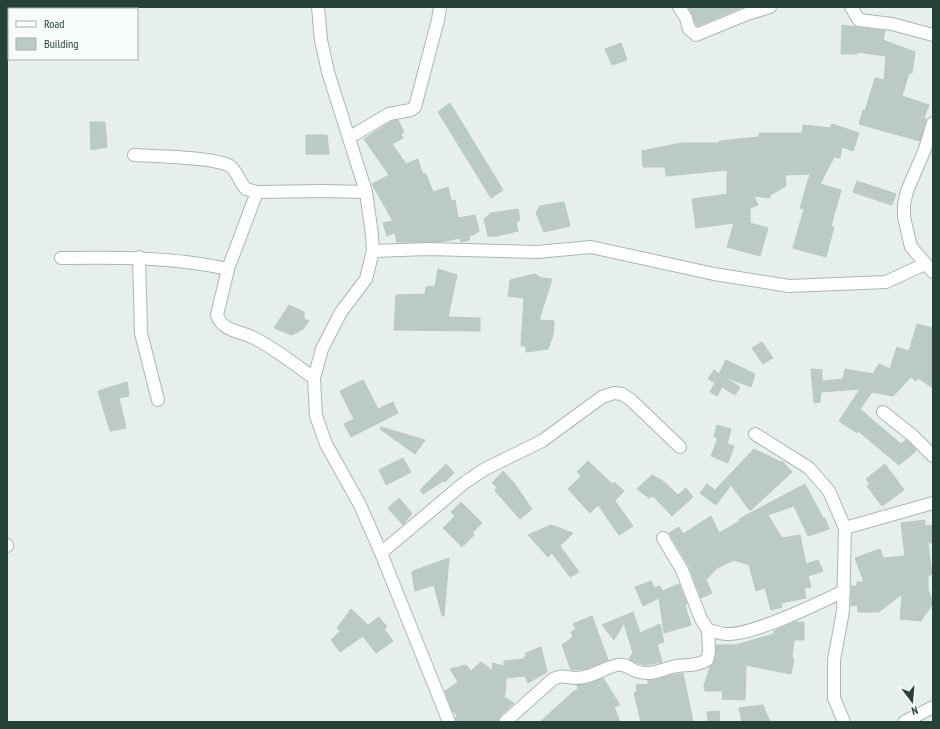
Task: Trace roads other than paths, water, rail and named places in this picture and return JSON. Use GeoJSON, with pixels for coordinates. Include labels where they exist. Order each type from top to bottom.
{"type":"FeatureCollection","features":[{"type":"Feature","properties":{"kind":"street"},"geometry":{"type":"LineString","coordinates":[[318,7],[328,72],[350,137],[366,192],[373,251],[366,279],[341,312],[322,349],[314,378],[316,416],[326,444],[360,504],[382,553],[449,722]]}},
{"type":"Feature","properties":{"kind":"street"},"geometry":{"type":"LineString","coordinates":[[350,137],[389,114],[411,110],[415,106],[438,20],[440,7]]}},
{"type":"Feature","properties":{"kind":"street"},"geometry":{"type":"LineString","coordinates":[[680,7],[686,18],[689,29],[696,35],[747,14],[770,7]]}},
{"type":"Feature","properties":{"kind":"street"},"geometry":{"type":"LineString","coordinates":[[851,7],[859,20],[892,24],[933,35]]}},
{"type":"Feature","properties":{"kind":"street"},"geometry":{"type":"LineString","coordinates":[[373,251],[428,249],[537,252],[590,247],[714,274],[789,286],[886,282],[929,268],[911,246],[904,218],[904,204],[907,191],[925,149],[933,123]]}},
{"type":"Feature","properties":{"kind":"street"},"geometry":{"type":"LineString","coordinates":[[134,155],[197,159],[228,165],[235,170],[246,189],[257,192],[366,192]]}},
{"type":"Feature","properties":{"kind":"street"},"geometry":{"type":"LineString","coordinates":[[257,192],[228,269],[217,315],[219,322],[224,327],[253,337],[314,378]]}},
{"type":"Feature","properties":{"kind":"street"},"geometry":{"type":"LineString","coordinates":[[61,258],[139,257],[196,262],[228,269]]}},
{"type":"Feature","properties":{"kind":"street"},"geometry":{"type":"LineString","coordinates":[[139,257],[141,333],[158,400]]}},
{"type":"Feature","properties":{"kind":"street"},"geometry":{"type":"LineString","coordinates":[[382,553],[464,483],[485,469],[542,441],[602,397],[614,393],[622,394],[631,400],[680,447]]}},
{"type":"Feature","properties":{"kind":"street"},"geometry":{"type":"LineString","coordinates":[[883,412],[913,436],[933,456]]}},
{"type":"Feature","properties":{"kind":"street"},"geometry":{"type":"LineString","coordinates":[[755,434],[810,468],[829,491],[845,528],[843,611],[834,660],[834,698],[844,722]]}},
{"type":"Feature","properties":{"kind":"street"},"geometry":{"type":"LineString","coordinates":[[845,528],[933,503]]}},
{"type":"Feature","properties":{"kind":"street"},"geometry":{"type":"LineString","coordinates":[[505,722],[553,679],[558,677],[565,675],[576,678],[588,676],[617,664],[626,665],[638,672],[649,673],[672,666],[700,665],[707,660],[709,652],[708,630],[701,619],[682,570],[663,538]]}},
{"type":"Feature","properties":{"kind":"street"},"geometry":{"type":"LineString","coordinates":[[708,630],[727,634],[756,628],[786,617],[844,591]]}},
{"type":"Feature","properties":{"kind":"street"},"geometry":{"type":"LineString","coordinates":[[904,722],[933,707]]}}]}
